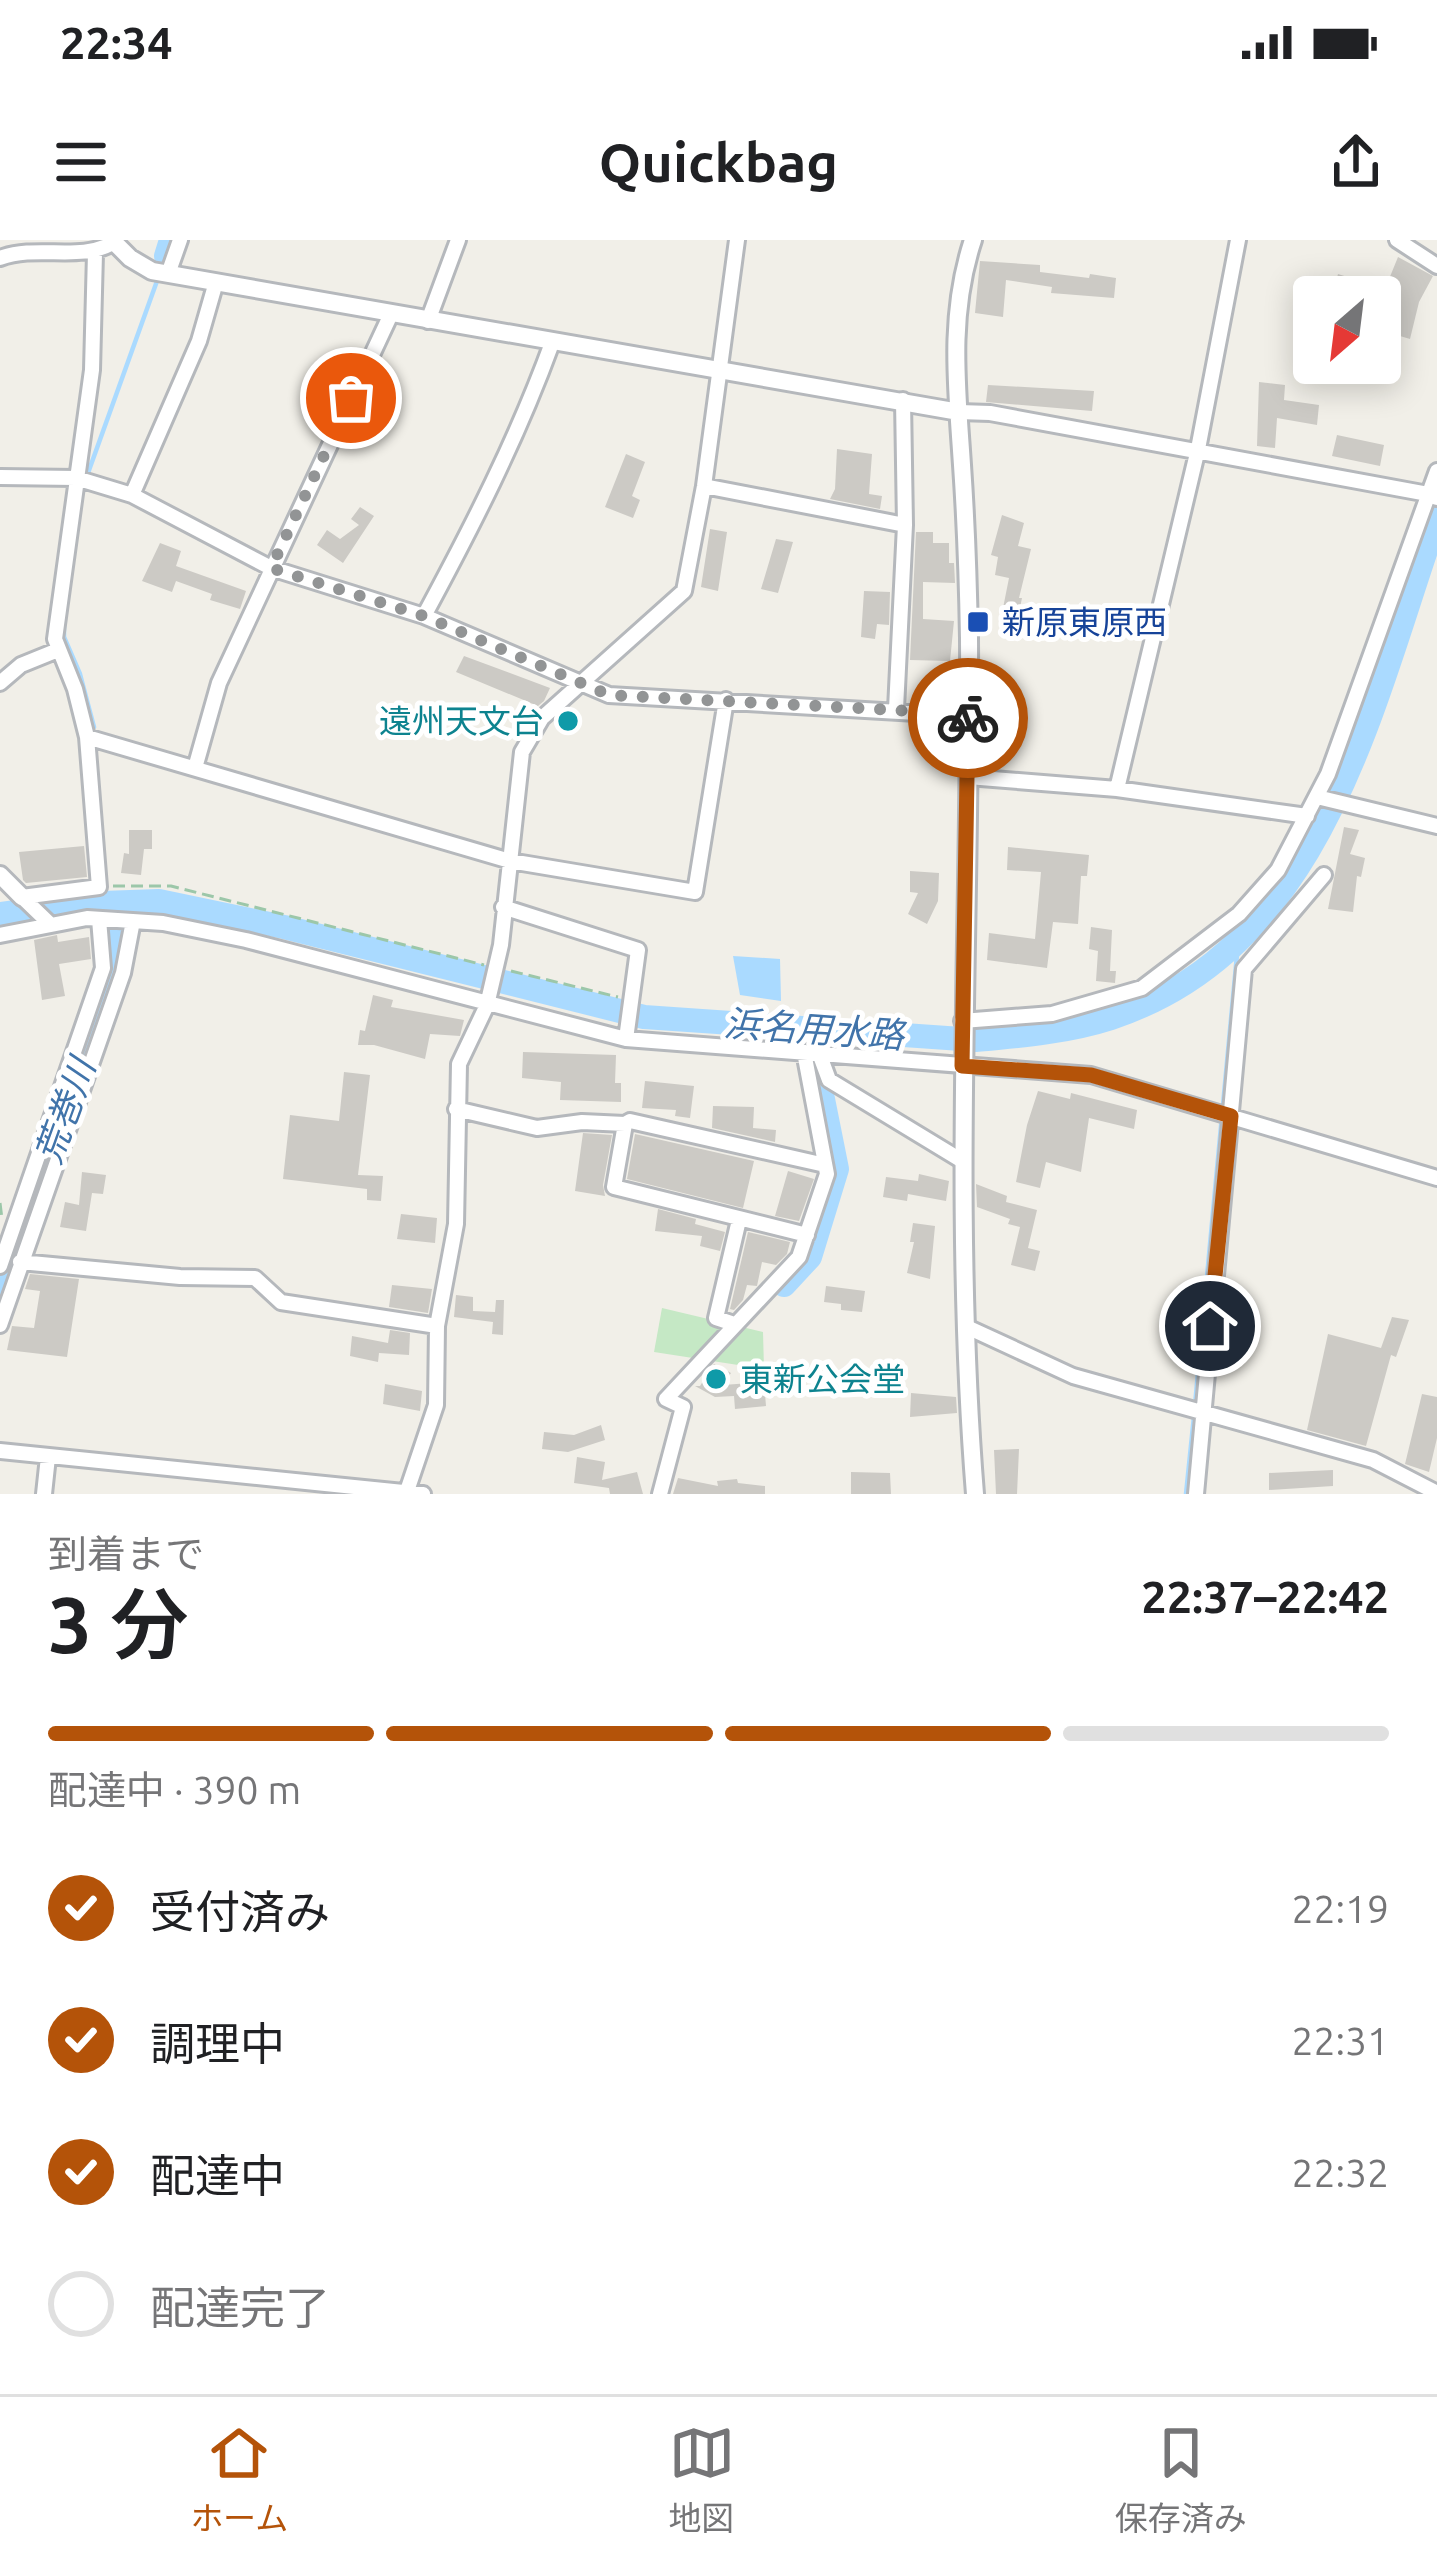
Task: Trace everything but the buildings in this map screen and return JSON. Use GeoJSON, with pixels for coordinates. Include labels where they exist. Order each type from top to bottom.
{"type":"FeatureCollection","features":[{"type":"Feature","properties":{"kind":"street"},"geometry":{"type":"LineString","coordinates":[[168,274],[180,240]]}},
{"type":"Feature","properties":{"kind":"street"},"geometry":{"type":"LineString","coordinates":[[428,321],[458,240]]}},
{"type":"Feature","properties":{"kind":"street"},"geometry":{"type":"LineString","coordinates":[[406,1493],[436,1406],[437,1326],[456,1224],[459,1064],[496,968],[522,752],[542,718],[684,591],[704,487],[737,240]]}},
{"type":"Feature","properties":{"kind":"street"},"geometry":{"type":"LineString","coordinates":[[974,240],[962,274],[954,339],[968,602],[962,1059],[975,1494]]}},
{"type":"Feature","properties":{"kind":"street"},"geometry":{"type":"LineString","coordinates":[[1118,789],[1198,449],[1236,240]]}},
{"type":"Feature","properties":{"kind":"street"},"geometry":{"type":"LineString","coordinates":[[1397,240],[1437,266]]}},
{"type":"Feature","properties":{"kind":"street"},"geometry":{"type":"LineString","coordinates":[[0,258],[41,250],[94,254],[113,242],[141,265],[168,274],[719,372],[1198,449],[1434,496]]}},
{"type":"Feature","properties":{"kind":"street"},"geometry":{"type":"LineString","coordinates":[[22,897],[100,887],[87,737],[75,688],[58,650],[57,608],[92,370],[94,254]]}},
{"type":"Feature","properties":{"kind":"street"},"geometry":{"type":"LineString","coordinates":[[132,496],[199,341],[216,282]]}},
{"type":"Feature","properties":{"kind":"street"},"geometry":{"type":"LineString","coordinates":[[195,768],[219,682],[391,314]]}},
{"type":"Feature","properties":{"kind":"street"},"geometry":{"type":"LineString","coordinates":[[424,616],[492,491],[552,343]]}},
{"type":"Feature","properties":{"kind":"street"},"geometry":{"type":"LineString","coordinates":[[896,710],[905,525],[903,400]]}},
{"type":"Feature","properties":{"kind":"street"},"geometry":{"type":"LineString","coordinates":[[962,1021],[1052,1013],[1142,988],[1239,914],[1278,870],[1307,815],[1322,799],[1434,496],[1437,471]]}},
{"type":"Feature","properties":{"kind":"street"},"geometry":{"type":"LineString","coordinates":[[0,477],[76,478],[132,496],[271,568],[424,616],[609,695],[968,716]]}},
{"type":"Feature","properties":{"kind":"street"},"geometry":{"type":"LineString","coordinates":[[704,487],[905,525]]}},
{"type":"Feature","properties":{"kind":"street"},"geometry":{"type":"LineString","coordinates":[[0,683],[21,665],[58,650]]}},
{"type":"Feature","properties":{"kind":"street"},"geometry":{"type":"LineString","coordinates":[[87,737],[510,861],[695,892],[726,700]]}},
{"type":"Feature","properties":{"kind":"street"},"geometry":{"type":"LineString","coordinates":[[968,777],[1118,789],[1307,815]]}},
{"type":"Feature","properties":{"kind":"street"},"geometry":{"type":"LineString","coordinates":[[1322,799],[1437,826]]}},
{"type":"Feature","properties":{"kind":"street"},"geometry":{"type":"LineString","coordinates":[[0,875],[52,925]]}},
{"type":"Feature","properties":{"kind":"street"},"geometry":{"type":"LineString","coordinates":[[1196,1494],[1196,1408],[1224,1114],[1244,969],[1324,875]]}},
{"type":"Feature","properties":{"kind":"street"},"geometry":{"type":"LineString","coordinates":[[503,907],[638,950],[627,1032]]}},
{"type":"Feature","properties":{"kind":"street"},"geometry":{"type":"LineString","coordinates":[[0,935],[99,919],[133,921],[246,940],[627,1032],[812,1052],[962,1059],[1091,1075],[1437,1178]]}},
{"type":"Feature","properties":{"kind":"street"},"geometry":{"type":"LineString","coordinates":[[0,1266],[103,968],[99,919]]}},
{"type":"Feature","properties":{"kind":"street"},"geometry":{"type":"LineString","coordinates":[[0,1325],[6,1294],[123,973],[133,921]]}},
{"type":"Feature","properties":{"kind":"street"},"geometry":{"type":"LineString","coordinates":[[812,1052],[829,1080],[964,1162]]}},
{"type":"Feature","properties":{"kind":"street"},"geometry":{"type":"LineString","coordinates":[[660,1494],[682,1407],[666,1399],[799,1257],[807,1235],[827,1174],[812,1052]]}},
{"type":"Feature","properties":{"kind":"street"},"geometry":{"type":"LineString","coordinates":[[456,1109],[537,1128],[630,1121],[825,1165]]}},
{"type":"Feature","properties":{"kind":"street"},"geometry":{"type":"LineString","coordinates":[[625,1124],[614,1187],[807,1235]]}},
{"type":"Feature","properties":{"kind":"street"},"geometry":{"type":"LineString","coordinates":[[734,1324],[716,1318],[740,1220]]}},
{"type":"Feature","properties":{"kind":"street"},"geometry":{"type":"LineString","coordinates":[[20,1262],[255,1279],[280,1302],[437,1326]]}},
{"type":"Feature","properties":{"kind":"street"},"geometry":{"type":"LineString","coordinates":[[967,1327],[1073,1376],[1373,1460],[1434,1491],[1437,1473]]}},
{"type":"Feature","properties":{"kind":"street"},"geometry":{"type":"LineString","coordinates":[[0,1451],[423,1494]]}},
{"type":"Feature","properties":{"kind":"street"},"geometry":{"type":"LineString","coordinates":[[44,1494],[48,1457]]}},
{"type":"Feature","properties":{"kind":"path"},"geometry":{"type":"LineString","coordinates":[[100,887],[171,886],[632,1000]]}},
{"type":"Feature","properties":{"kind":"green space"},"geometry":{"type":"Polygon","coordinates":[[[662,1308],[763,1332],[764,1369],[654,1352],[662,1308]]]}},
{"type":"Feature","properties":{"kind":"water"},"geometry":{"type":"Polygon","coordinates":[[[733,956],[780,959],[781,1001],[740,995],[733,956]]]}},
{"type":"Feature","properties":{"kind":"waterway"},"geometry":{"type":"LineString","coordinates":[[166,256],[171,240]]}},
{"type":"Feature","properties":{"kind":"waterway"},"geometry":{"type":"LineString","coordinates":[[88,473],[157,281]]}},
{"type":"Feature","properties":{"kind":"waterway","name":"浜名用水路"},"geometry":{"type":"LineString","coordinates":[[0,914],[73,904],[159,901],[284,927],[644,1017],[976,1040],[1095,1023],[1184,984],[1243,936],[1291,878],[1330,812],[1361,740],[1437,518]]}},
{"type":"Feature","properties":{"kind":"waterway"},"geometry":{"type":"LineString","coordinates":[[64,624],[64,637],[94,727]]}},
{"type":"Feature","properties":{"kind":"waterway"},"geometry":{"type":"LineString","coordinates":[[95,750],[102,843]]}},
{"type":"Feature","properties":{"kind":"waterway","name":"荒巻川"},"geometry":{"type":"LineString","coordinates":[[0,1292],[117,970],[120,929]]}},
{"type":"Feature","properties":{"kind":"waterway"},"geometry":{"type":"LineString","coordinates":[[1195,1405],[1238,944]]}},
{"type":"Feature","properties":{"kind":"waterway"},"geometry":{"type":"LineString","coordinates":[[784,1285],[810,1257],[837,1169],[815,1059]]}},
{"type":"Feature","properties":{"kind":"waterway"},"geometry":{"type":"LineString","coordinates":[[1186,1494],[1194,1416]]}},
{"type":"Feature","properties":{"kind":"way so far"},"geometry":{"type":"LineString","coordinates":[[351,398],[271,568],[424,616],[609,695],[968,718]]}},
{"type":"Feature","properties":{"kind":"place","name":"新原東原西"},"geometry":{"type":"Point","coordinates":[978,622]}},
{"type":"Feature","properties":{"kind":"place","name":"遠州天文台"},"geometry":{"type":"Point","coordinates":[568,721]}},
{"type":"Feature","properties":{"kind":"place","name":"東新公会堂"},"geometry":{"type":"Point","coordinates":[716,1379]}},
{"type":"Feature","properties":{"kind":"route"},"geometry":{"type":"LineString","coordinates":[[968,718],[962,1066],[1091,1075],[1231,1116],[1210,1326]]}}]}
